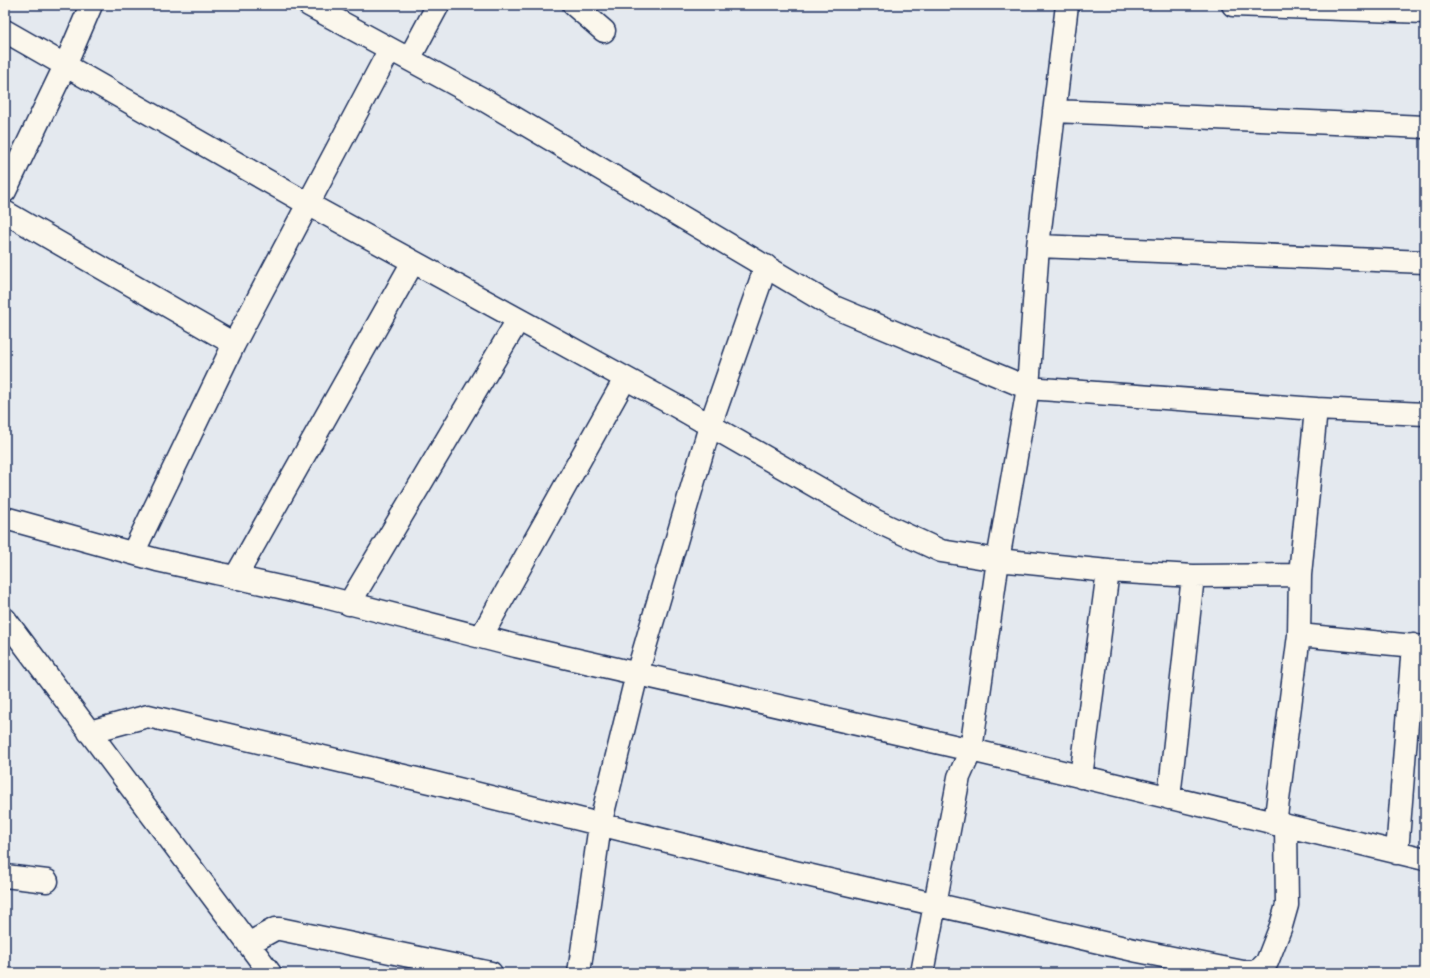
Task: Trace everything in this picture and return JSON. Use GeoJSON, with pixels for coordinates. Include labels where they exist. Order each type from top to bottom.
{"type":"FeatureCollection","features":[{"type":"Feature","properties":{"kind":"street"},"geometry":{"type":"LineString","coordinates":[[5,191],[65,66],[91,5]]}},
{"type":"Feature","properties":{"kind":"street"},"geometry":{"type":"LineString","coordinates":[[309,5],[486,101],[834,307],[1028,388],[1316,409],[1425,414]]}},
{"type":"Feature","properties":{"kind":"street"},"geometry":{"type":"LineString","coordinates":[[409,59],[438,5]]}},
{"type":"Feature","properties":{"kind":"street"},"geometry":{"type":"LineString","coordinates":[[574,5],[604,30]]}},
{"type":"Feature","properties":{"kind":"street"},"geometry":{"type":"LineString","coordinates":[[922,973],[959,777],[971,750],[998,560],[1028,388],[1038,246],[1067,5]]}},
{"type":"Feature","properties":{"kind":"street"},"geometry":{"type":"LineString","coordinates":[[1233,5],[1425,12]]}},
{"type":"Feature","properties":{"kind":"street"},"geometry":{"type":"LineString","coordinates":[[5,32],[308,204],[710,426],[876,521],[941,551],[998,560],[1108,571],[1193,576],[1300,575]]}},
{"type":"Feature","properties":{"kind":"street"},"geometry":{"type":"LineString","coordinates":[[133,553],[234,344],[390,49]]}},
{"type":"Feature","properties":{"kind":"street"},"geometry":{"type":"LineString","coordinates":[[1054,111],[1425,127]]}},
{"type":"Feature","properties":{"kind":"street"},"geometry":{"type":"LineString","coordinates":[[5,212],[234,344]]}},
{"type":"Feature","properties":{"kind":"street"},"geometry":{"type":"LineString","coordinates":[[1038,246],[1425,262]]}},
{"type":"Feature","properties":{"kind":"street"},"geometry":{"type":"LineString","coordinates":[[235,578],[413,262]]}},
{"type":"Feature","properties":{"kind":"street"},"geometry":{"type":"LineString","coordinates":[[579,973],[600,824],[637,674],[710,426],[766,266]]}},
{"type":"Feature","properties":{"kind":"street"},"geometry":{"type":"LineString","coordinates":[[349,604],[518,320]]}},
{"type":"Feature","properties":{"kind":"street"},"geometry":{"type":"LineString","coordinates":[[481,637],[625,379]]}},
{"type":"Feature","properties":{"kind":"street"},"geometry":{"type":"LineString","coordinates":[[89,732],[148,716],[434,783],[768,866],[1138,951],[1243,972],[1254,972],[1267,962],[1281,926],[1287,905],[1280,825],[1299,635],[1300,575],[1316,409]]}},
{"type":"Feature","properties":{"kind":"street"},"geometry":{"type":"LineString","coordinates":[[5,518],[157,560],[349,604],[637,674],[971,750],[1425,859]]}},
{"type":"Feature","properties":{"kind":"street"},"geometry":{"type":"LineString","coordinates":[[1082,777],[1108,571]]}},
{"type":"Feature","properties":{"kind":"street"},"geometry":{"type":"LineString","coordinates":[[1169,798],[1193,576]]}},
{"type":"Feature","properties":{"kind":"street"},"geometry":{"type":"LineString","coordinates":[[5,619],[270,973]]}},
{"type":"Feature","properties":{"kind":"street"},"geometry":{"type":"LineString","coordinates":[[1299,635],[1419,646],[1397,853]]}},
{"type":"Feature","properties":{"kind":"street"},"geometry":{"type":"LineString","coordinates":[[5,876],[47,881]]}},
{"type":"Feature","properties":{"kind":"street"},"geometry":{"type":"LineString","coordinates":[[248,944],[275,928],[491,973]]}}]}
